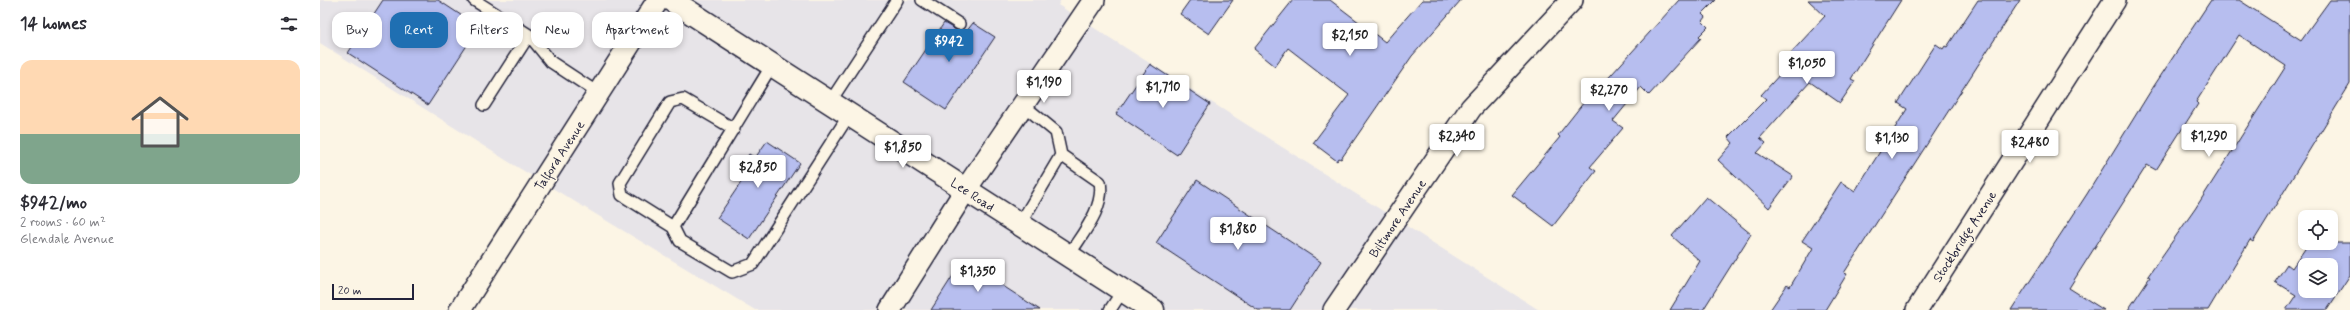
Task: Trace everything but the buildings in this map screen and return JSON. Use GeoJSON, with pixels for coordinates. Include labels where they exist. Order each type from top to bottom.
{"type":"FeatureCollection","features":[{"type":"Feature","properties":{"kind":"main road","name":"Lee Road"},"geometry":{"type":"LineString","coordinates":[[671,0],[1154,310]]}},
{"type":"Feature","properties":{"kind":"street","name":"Talford Avenue"},"geometry":{"type":"LineString","coordinates":[[460,310],[658,0]]}},
{"type":"Feature","properties":{"kind":"street"},"geometry":{"type":"LineString","coordinates":[[890,310],[966,189],[1094,0]]}},
{"type":"Feature","properties":{"kind":"street","name":"Biltmore Avenue"},"geometry":{"type":"LineString","coordinates":[[1334,310],[1471,108],[1572,0]]}},
{"type":"Feature","properties":{"kind":"street","name":"Stockbridge Avenue"},"geometry":{"type":"LineString","coordinates":[[1917,310],[2115,0]]}},
{"type":"Feature","properties":{"kind":"lane"},"geometry":{"type":"LineString","coordinates":[[474,0],[528,35],[551,62],[598,93]]}},
{"type":"Feature","properties":{"kind":"lane"},"geometry":{"type":"LineString","coordinates":[[830,102],[897,0]]}},
{"type":"Feature","properties":{"kind":"lane"},"geometry":{"type":"LineString","coordinates":[[922,0],[959,24]]}},
{"type":"Feature","properties":{"kind":"lane"},"geometry":{"type":"LineString","coordinates":[[484,105],[528,35]]}},
{"type":"Feature","properties":{"kind":"lane"},"geometry":{"type":"LineString","coordinates":[[673,227],[772,65]]}},
{"type":"Feature","properties":{"kind":"lane"},"geometry":{"type":"LineString","coordinates":[[734,129],[683,99],[670,102],[620,183],[622,196],[673,227],[680,241],[732,272],[754,264],[850,115]]}},
{"type":"Feature","properties":{"kind":"lane"},"geometry":{"type":"LineString","coordinates":[[1020,224],[1061,155],[1056,132],[1023,105]]}},
{"type":"Feature","properties":{"kind":"lane"},"geometry":{"type":"LineString","coordinates":[[1061,155],[1100,182],[1102,190],[1098,207],[1090,223],[1069,255]]}},
{"type":"Feature","properties":{"kind":"lane"},"geometry":{"type":"LineString","coordinates":[[1110,310],[1123,290]]}},
{"type":"Feature","properties":{"kind":"shaded area"},"geometry":{"type":"Polygon","coordinates":[[[320,0],[1061,0],[1058,5],[1539,310],[755,310],[509,162],[320,43],[320,0]]]}}]}
